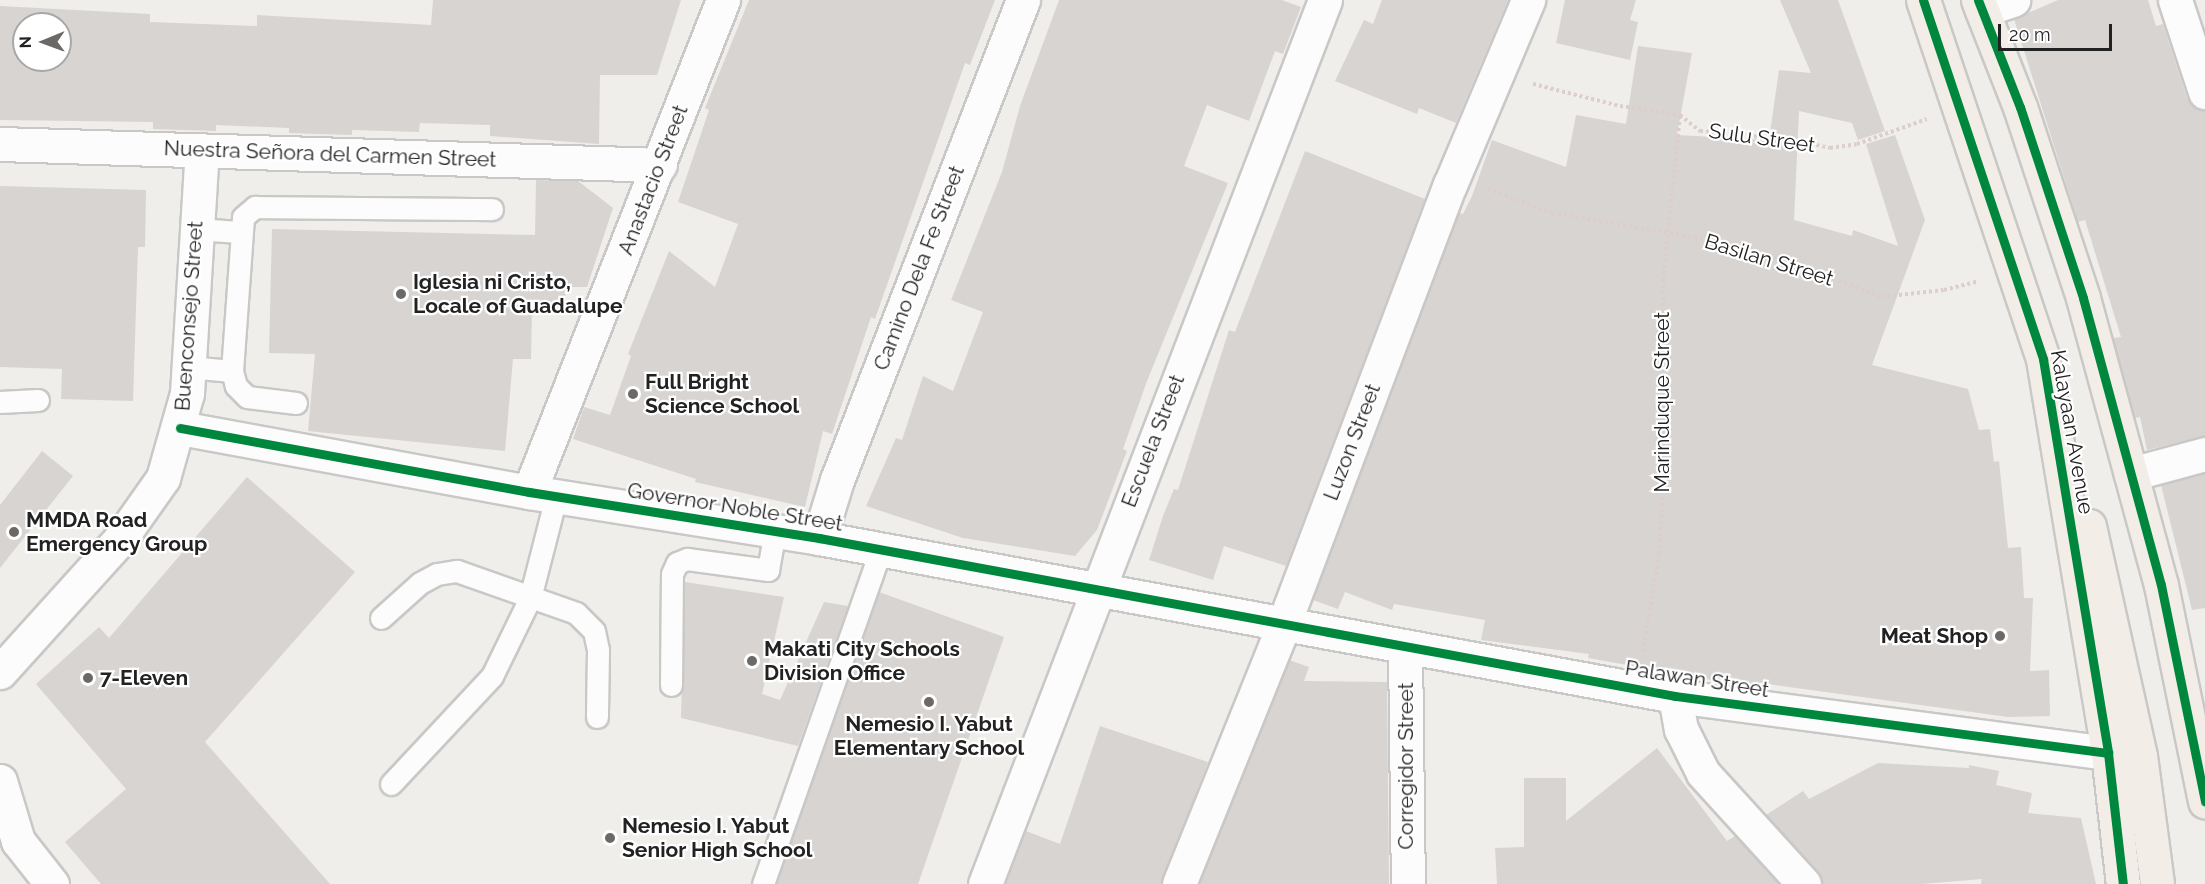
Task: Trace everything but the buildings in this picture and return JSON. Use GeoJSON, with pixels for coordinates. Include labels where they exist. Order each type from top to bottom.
{"type":"FeatureCollection","features":[{"type":"Feature","properties":{"kind":"main road","name":"Kalayaan Avenue"},"geometry":{"type":"LineString","coordinates":[[1923,0],[2017,271],[2043,359],[2108,753],[2123,884]]}},
{"type":"Feature","properties":{"kind":"main road","name":"Kalayaan Avenue"},"geometry":{"type":"LineString","coordinates":[[1980,5],[2020,107],[2080,287],[2161,585],[2205,802]]}},
{"type":"Feature","properties":{"kind":"main road"},"geometry":{"type":"LineString","coordinates":[[2043,359],[2107,598],[2140,756],[2157,884]]}},
{"type":"Feature","properties":{"kind":"street","name":"Anastacio Street"},"geometry":{"type":"LineString","coordinates":[[542,495],[660,165],[723,0]]}},
{"type":"Feature","properties":{"kind":"street","name":"Camino Dela Fe Street"},"geometry":{"type":"LineString","coordinates":[[819,538],[842,469],[1023,0]]}},
{"type":"Feature","properties":{"kind":"street","name":"Escuela Street"},"geometry":{"type":"LineString","coordinates":[[985,884],[1325,0]]}},
{"type":"Feature","properties":{"kind":"street","name":"Luzon Street"},"geometry":{"type":"LineString","coordinates":[[1179,884],[1283,626],[1454,176],[1528,0]]}},
{"type":"Feature","properties":{"kind":"street"},"geometry":{"type":"LineString","coordinates":[[1980,5],[2013,0]]}},
{"type":"Feature","properties":{"kind":"street"},"geometry":{"type":"LineString","coordinates":[[2183,2],[2205,92]]}},
{"type":"Feature","properties":{"kind":"street","name":"Nuestra Señora del Carmen Street"},"geometry":{"type":"LineString","coordinates":[[0,144],[660,165]]}},
{"type":"Feature","properties":{"kind":"street","name":"Buenconsejo Street"},"geometry":{"type":"LineString","coordinates":[[0,672],[120,539],[163,478],[180,428],[188,367],[201,150]]}},
{"type":"Feature","properties":{"kind":"street","name":"Governor Noble Street"},"geometry":{"type":"LineString","coordinates":[[180,428],[542,495],[881,549],[1283,626]]}},
{"type":"Feature","properties":{"kind":"street"},"geometry":{"type":"LineString","coordinates":[[2131,474],[2205,454]]}},
{"type":"Feature","properties":{"kind":"street","name":"Palawan Street"},"geometry":{"type":"LineString","coordinates":[[1283,626],[1675,696],[2108,753]]}},
{"type":"Feature","properties":{"kind":"street","name":"Corregidor Street"},"geometry":{"type":"LineString","coordinates":[[1405,647],[1408,884]]}},
{"type":"Feature","properties":{"kind":"street"},"geometry":{"type":"LineString","coordinates":[[1675,696],[1681,729],[1703,773],[1804,884]]}},
{"type":"Feature","properties":{"kind":"street"},"geometry":{"type":"LineString","coordinates":[[0,781],[18,841],[52,884]]}},
{"type":"Feature","properties":{"kind":"lane"},"geometry":{"type":"LineString","coordinates":[[297,403],[247,397],[236,386],[232,371],[239,232],[243,217],[255,207],[492,209]]}},
{"type":"Feature","properties":{"kind":"lane"},"geometry":{"type":"LineString","coordinates":[[197,229],[239,232]]}},
{"type":"Feature","properties":{"kind":"lane"},"geometry":{"type":"LineString","coordinates":[[188,367],[232,371]]}},
{"type":"Feature","properties":{"kind":"lane"},"geometry":{"type":"LineString","coordinates":[[0,402],[38,400]]}},
{"type":"Feature","properties":{"kind":"lane"},"geometry":{"type":"LineString","coordinates":[[391,784],[492,676],[530,598],[542,495]]}},
{"type":"Feature","properties":{"kind":"lane"},"geometry":{"type":"LineString","coordinates":[[671,685],[672,574],[677,563],[687,560],[768,570],[775,531]]}},
{"type":"Feature","properties":{"kind":"lane"},"geometry":{"type":"LineString","coordinates":[[763,884],[881,549]]}},
{"type":"Feature","properties":{"kind":"lane"},"geometry":{"type":"LineString","coordinates":[[381,618],[420,583],[436,574],[457,571],[576,613],[594,631],[598,650],[597,717]]}},
{"type":"Feature","properties":{"kind":"cycle path"},"geometry":{"type":"LineString","coordinates":[[1923,0],[2043,359],[2108,753],[2123,884]]}},
{"type":"Feature","properties":{"kind":"cycle path"},"geometry":{"type":"LineString","coordinates":[[1978,0],[2020,107],[2083,298],[2161,585],[2205,802]]}},
{"type":"Feature","properties":{"kind":"cycle path"},"geometry":{"type":"LineString","coordinates":[[180,428],[529,492],[819,538],[1675,696],[2108,753]]}},
{"type":"Feature","properties":{"kind":"place","name":"Iglesia ni Cristo, Locale of Guadalupe"},"geometry":{"type":"Point","coordinates":[401,294]}},
{"type":"Feature","properties":{"kind":"place","name":"Full Bright Science School"},"geometry":{"type":"Point","coordinates":[633,394]}},
{"type":"Feature","properties":{"kind":"place","name":"MMDA Road Emergency Group"},"geometry":{"type":"Point","coordinates":[14,532]}},
{"type":"Feature","properties":{"kind":"place","name":"Meat Shop"},"geometry":{"type":"Point","coordinates":[2000,636]}},
{"type":"Feature","properties":{"kind":"place","name":"Makati City Schools Division Office"},"geometry":{"type":"Point","coordinates":[752,661]}},
{"type":"Feature","properties":{"kind":"place","name":"7-Eleven"},"geometry":{"type":"Point","coordinates":[88,678]}},
{"type":"Feature","properties":{"kind":"place","name":"Nemesio I. Yabut Elementary School"},"geometry":{"type":"Point","coordinates":[929,702]}},
{"type":"Feature","properties":{"kind":"place","name":"Nemesio I. Yabut Senior High School"},"geometry":{"type":"Point","coordinates":[610,838]}}]}
